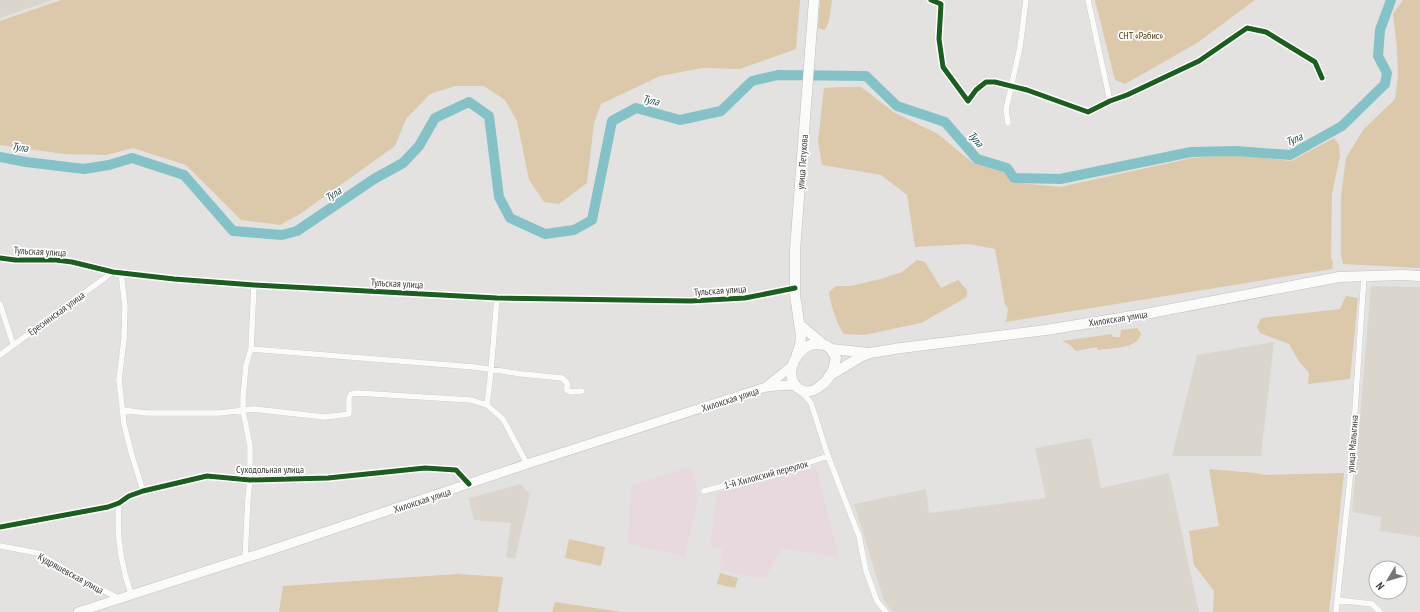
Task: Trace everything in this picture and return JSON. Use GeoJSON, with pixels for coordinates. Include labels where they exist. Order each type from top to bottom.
{"type":"FeatureCollection","features":[{"type":"Feature","properties":{"kind":"highway","name":"улица Петухова"},"geometry":{"type":"LineString","coordinates":[[795,361],[800,345],[795,288],[796,250],[814,0]]}},
{"type":"Feature","properties":{"kind":"highway","name":"Хилокская улица"},"geometry":{"type":"LineString","coordinates":[[870,353],[1046,330],[1137,316],[1339,277],[1420,276]]}},
{"type":"Feature","properties":{"kind":"highway"},"geometry":{"type":"LineString","coordinates":[[799,324],[827,346],[836,358],[833,370],[816,389],[811,391],[799,388],[792,372],[795,361],[801,350],[808,346],[827,346],[870,353]]}},
{"type":"Feature","properties":{"kind":"highway"},"geometry":{"type":"LineString","coordinates":[[829,376],[854,360],[870,353]]}},
{"type":"Feature","properties":{"kind":"main road"},"geometry":{"type":"LineString","coordinates":[[766,387],[795,361]]}},
{"type":"Feature","properties":{"kind":"main road"},"geometry":{"type":"LineString","coordinates":[[766,387],[788,385],[799,388]]}},
{"type":"Feature","properties":{"kind":"main road","name":"Хилокская улица"},"geometry":{"type":"LineString","coordinates":[[78,612],[766,387]]}},
{"type":"Feature","properties":{"kind":"street"},"geometry":{"type":"LineString","coordinates":[[932,0],[941,4],[939,39],[943,67],[968,101],[976,90],[986,82],[994,82],[1050,98],[1088,112],[1199,61],[1247,28],[1266,32],[1315,62],[1322,78]]}},
{"type":"Feature","properties":{"kind":"street"},"geometry":{"type":"LineString","coordinates":[[1008,123],[1006,110],[1010,86],[1020,47],[1026,0]]}},
{"type":"Feature","properties":{"kind":"street"},"geometry":{"type":"LineString","coordinates":[[1088,0],[1110,101]]}},
{"type":"Feature","properties":{"kind":"street","name":"Тульская улица"},"geometry":{"type":"LineString","coordinates":[[0,258],[15,260],[56,260],[72,262],[112,272],[254,285],[497,298],[691,301],[745,298],[795,288]]}},
{"type":"Feature","properties":{"kind":"street","name":"Ереснинская улица"},"geometry":{"type":"LineString","coordinates":[[0,355],[112,272]]}},
{"type":"Feature","properties":{"kind":"street"},"geometry":{"type":"LineString","coordinates":[[121,273],[125,306],[119,380],[122,410],[131,452],[142,491]]}},
{"type":"Feature","properties":{"kind":"street","name":"улица Малыгина"},"geometry":{"type":"LineString","coordinates":[[1336,612],[1351,469],[1364,276]]}},
{"type":"Feature","properties":{"kind":"street"},"geometry":{"type":"LineString","coordinates":[[245,558],[250,480],[250,446],[243,411],[246,365],[250,349],[254,285]]}},
{"type":"Feature","properties":{"kind":"street"},"geometry":{"type":"LineString","coordinates":[[487,405],[492,371],[497,298]]}},
{"type":"Feature","properties":{"kind":"street"},"geometry":{"type":"LineString","coordinates":[[0,304],[13,344]]}},
{"type":"Feature","properties":{"kind":"street"},"geometry":{"type":"LineString","coordinates":[[250,349],[474,367],[492,371],[562,378],[567,383],[567,390],[571,392],[582,391]]}},
{"type":"Feature","properties":{"kind":"street"},"geometry":{"type":"LineString","coordinates":[[799,388],[811,403],[828,456],[859,536],[866,571],[877,601],[886,612]]}},
{"type":"Feature","properties":{"kind":"street"},"geometry":{"type":"LineString","coordinates":[[811,403],[816,389]]}},
{"type":"Feature","properties":{"kind":"street"},"geometry":{"type":"LineString","coordinates":[[122,410],[146,413],[177,414],[253,410],[325,417],[349,414],[349,398],[351,394],[357,393],[471,400],[487,405],[504,419],[527,464]]}},
{"type":"Feature","properties":{"kind":"street","name":"1-й Хилокский переулок"},"geometry":{"type":"LineString","coordinates":[[704,491],[793,468],[828,456]]}},
{"type":"Feature","properties":{"kind":"street","name":"Суходольная улица"},"geometry":{"type":"LineString","coordinates":[[0,527],[55,516],[108,508],[129,496],[142,491],[207,476],[250,480],[328,478],[425,468],[444,468],[456,470],[469,484]]}},
{"type":"Feature","properties":{"kind":"street"},"geometry":{"type":"LineString","coordinates":[[118,503],[119,538],[126,579],[131,594]]}},
{"type":"Feature","properties":{"kind":"street","name":"Кудряшевская улица"},"geometry":{"type":"LineString","coordinates":[[0,546],[38,553],[118,598]]}},
{"type":"Feature","properties":{"kind":"street"},"geometry":{"type":"LineString","coordinates":[[1337,600],[1372,604],[1380,612]]}},
{"type":"Feature","properties":{"kind":"shaded area"},"geometry":{"type":"Polygon","coordinates":[[[0,0],[53,0],[0,18],[0,0]]]}},
{"type":"Feature","properties":{"kind":"shaded area"},"geometry":{"type":"Polygon","coordinates":[[[1371,286],[1420,287],[1420,537],[1380,531],[1381,517],[1352,512],[1371,286]]]}},
{"type":"Feature","properties":{"kind":"shaded area"},"geometry":{"type":"Polygon","coordinates":[[[1274,342],[1261,456],[1172,456],[1197,355],[1274,342]]]}},
{"type":"Feature","properties":{"kind":"shaded area"},"geometry":{"type":"Polygon","coordinates":[[[1091,438],[1101,488],[1169,473],[1199,612],[893,612],[884,601],[854,504],[926,489],[929,513],[1046,498],[1035,448],[1091,438]]]}},
{"type":"Feature","properties":{"kind":"shaded area"},"geometry":{"type":"Polygon","coordinates":[[[690,467],[699,494],[685,556],[628,544],[631,485],[690,467]]]}},
{"type":"Feature","properties":{"kind":"shaded area"},"geometry":{"type":"Polygon","coordinates":[[[816,467],[839,557],[781,548],[765,579],[720,570],[722,549],[710,546],[717,493],[816,467]]]}},
{"type":"Feature","properties":{"kind":"shaded area"},"geometry":{"type":"Polygon","coordinates":[[[520,484],[530,494],[515,559],[506,557],[511,523],[474,520],[469,498],[520,484]]]}},
{"type":"Feature","properties":{"kind":"green space"},"geometry":{"type":"Polygon","coordinates":[[[61,0],[800,0],[796,49],[740,69],[703,68],[660,76],[601,104],[594,123],[587,183],[559,204],[544,202],[529,180],[517,121],[505,100],[484,86],[455,86],[430,94],[406,119],[395,146],[300,214],[280,225],[241,220],[186,165],[133,148],[106,155],[64,154],[0,145],[0,21],[61,0]]]}},
{"type":"Feature","properties":{"kind":"green space"},"geometry":{"type":"Polygon","coordinates":[[[820,0],[832,0],[829,21],[825,30],[818,28],[820,0]]]}},
{"type":"Feature","properties":{"kind":"green space","name":"СНТ «Рабис»"},"geometry":{"type":"Polygon","coordinates":[[[1095,0],[1255,0],[1197,43],[1125,84],[1115,80],[1095,0]]]}},
{"type":"Feature","properties":{"kind":"green space"},"geometry":{"type":"Polygon","coordinates":[[[1403,0],[1420,0],[1420,268],[1343,264],[1341,255],[1341,197],[1346,158],[1363,130],[1395,99],[1398,75],[1393,14],[1403,0]]]}},
{"type":"Feature","properties":{"kind":"green space"},"geometry":{"type":"Polygon","coordinates":[[[861,87],[895,113],[938,134],[973,163],[1003,172],[1012,182],[1060,187],[1192,158],[1235,155],[1291,161],[1334,138],[1339,145],[1340,156],[1332,194],[1332,269],[1006,322],[1008,309],[1005,304],[995,249],[969,244],[915,247],[907,195],[881,175],[822,165],[818,141],[824,88],[861,87]]]}},
{"type":"Feature","properties":{"kind":"green space"},"geometry":{"type":"Polygon","coordinates":[[[917,260],[925,262],[941,288],[958,280],[967,290],[967,297],[921,323],[864,335],[844,334],[834,314],[829,292],[836,286],[850,286],[881,279],[902,272],[917,260]]]}},
{"type":"Feature","properties":{"kind":"green space"},"geometry":{"type":"Polygon","coordinates":[[[1346,296],[1358,298],[1350,379],[1308,384],[1309,373],[1298,360],[1289,344],[1260,333],[1257,327],[1261,318],[1340,309],[1346,296]]]}},
{"type":"Feature","properties":{"kind":"green space"},"geometry":{"type":"Polygon","coordinates":[[[1137,328],[1141,333],[1139,338],[1130,345],[1123,347],[1098,350],[1097,347],[1076,351],[1069,344],[1062,341],[1112,334],[1113,337],[1120,337],[1121,330],[1137,328]]]}},
{"type":"Feature","properties":{"kind":"green space"},"geometry":{"type":"Polygon","coordinates":[[[1209,469],[1265,475],[1344,473],[1329,612],[1213,612],[1214,591],[1194,565],[1189,531],[1219,526],[1209,469]]]}},
{"type":"Feature","properties":{"kind":"green space"},"geometry":{"type":"Polygon","coordinates":[[[569,539],[605,547],[601,566],[565,558],[569,539]]]}},
{"type":"Feature","properties":{"kind":"green space"},"geometry":{"type":"Polygon","coordinates":[[[720,573],[738,578],[735,588],[717,584],[720,573]]]}},
{"type":"Feature","properties":{"kind":"green space"},"geometry":{"type":"Polygon","coordinates":[[[457,574],[503,577],[498,612],[279,612],[283,586],[457,574]]]}},
{"type":"Feature","properties":{"kind":"green space"},"geometry":{"type":"Polygon","coordinates":[[[555,602],[622,612],[552,612],[555,602]]]}},
{"type":"Feature","properties":{"kind":"waterway","name":"Тула"},"geometry":{"type":"LineString","coordinates":[[0,157],[26,162],[84,169],[109,165],[132,158],[184,175],[233,231],[282,235],[297,231],[374,179],[403,163],[419,146],[435,118],[469,102],[489,116],[499,197],[510,218],[545,234],[574,230],[592,220],[612,121],[636,108],[680,120],[721,111],[752,81],[778,75],[866,76],[897,106],[945,122],[977,159],[1007,168],[1014,178],[1060,179],[1191,152],[1236,151],[1290,155],[1342,126],[1385,84],[1387,73],[1378,56],[1380,30],[1391,0]]}},
{"type":"Feature","properties":{"kind":"cycle path"},"geometry":{"type":"LineString","coordinates":[[931,0],[941,4],[939,39],[943,67],[968,101],[976,90],[986,82],[995,82],[1027,90],[1088,112],[1199,61],[1247,28],[1266,32],[1315,62],[1322,78]]}},
{"type":"Feature","properties":{"kind":"cycle path"},"geometry":{"type":"LineString","coordinates":[[0,258],[15,260],[56,260],[72,262],[113,272],[174,279],[254,285],[497,298],[691,301],[745,298],[795,288]]}},
{"type":"Feature","properties":{"kind":"cycle path"},"geometry":{"type":"LineString","coordinates":[[0,527],[108,507],[119,503],[129,496],[143,491],[207,476],[250,480],[328,478],[425,468],[456,470],[469,484]]}}]}
